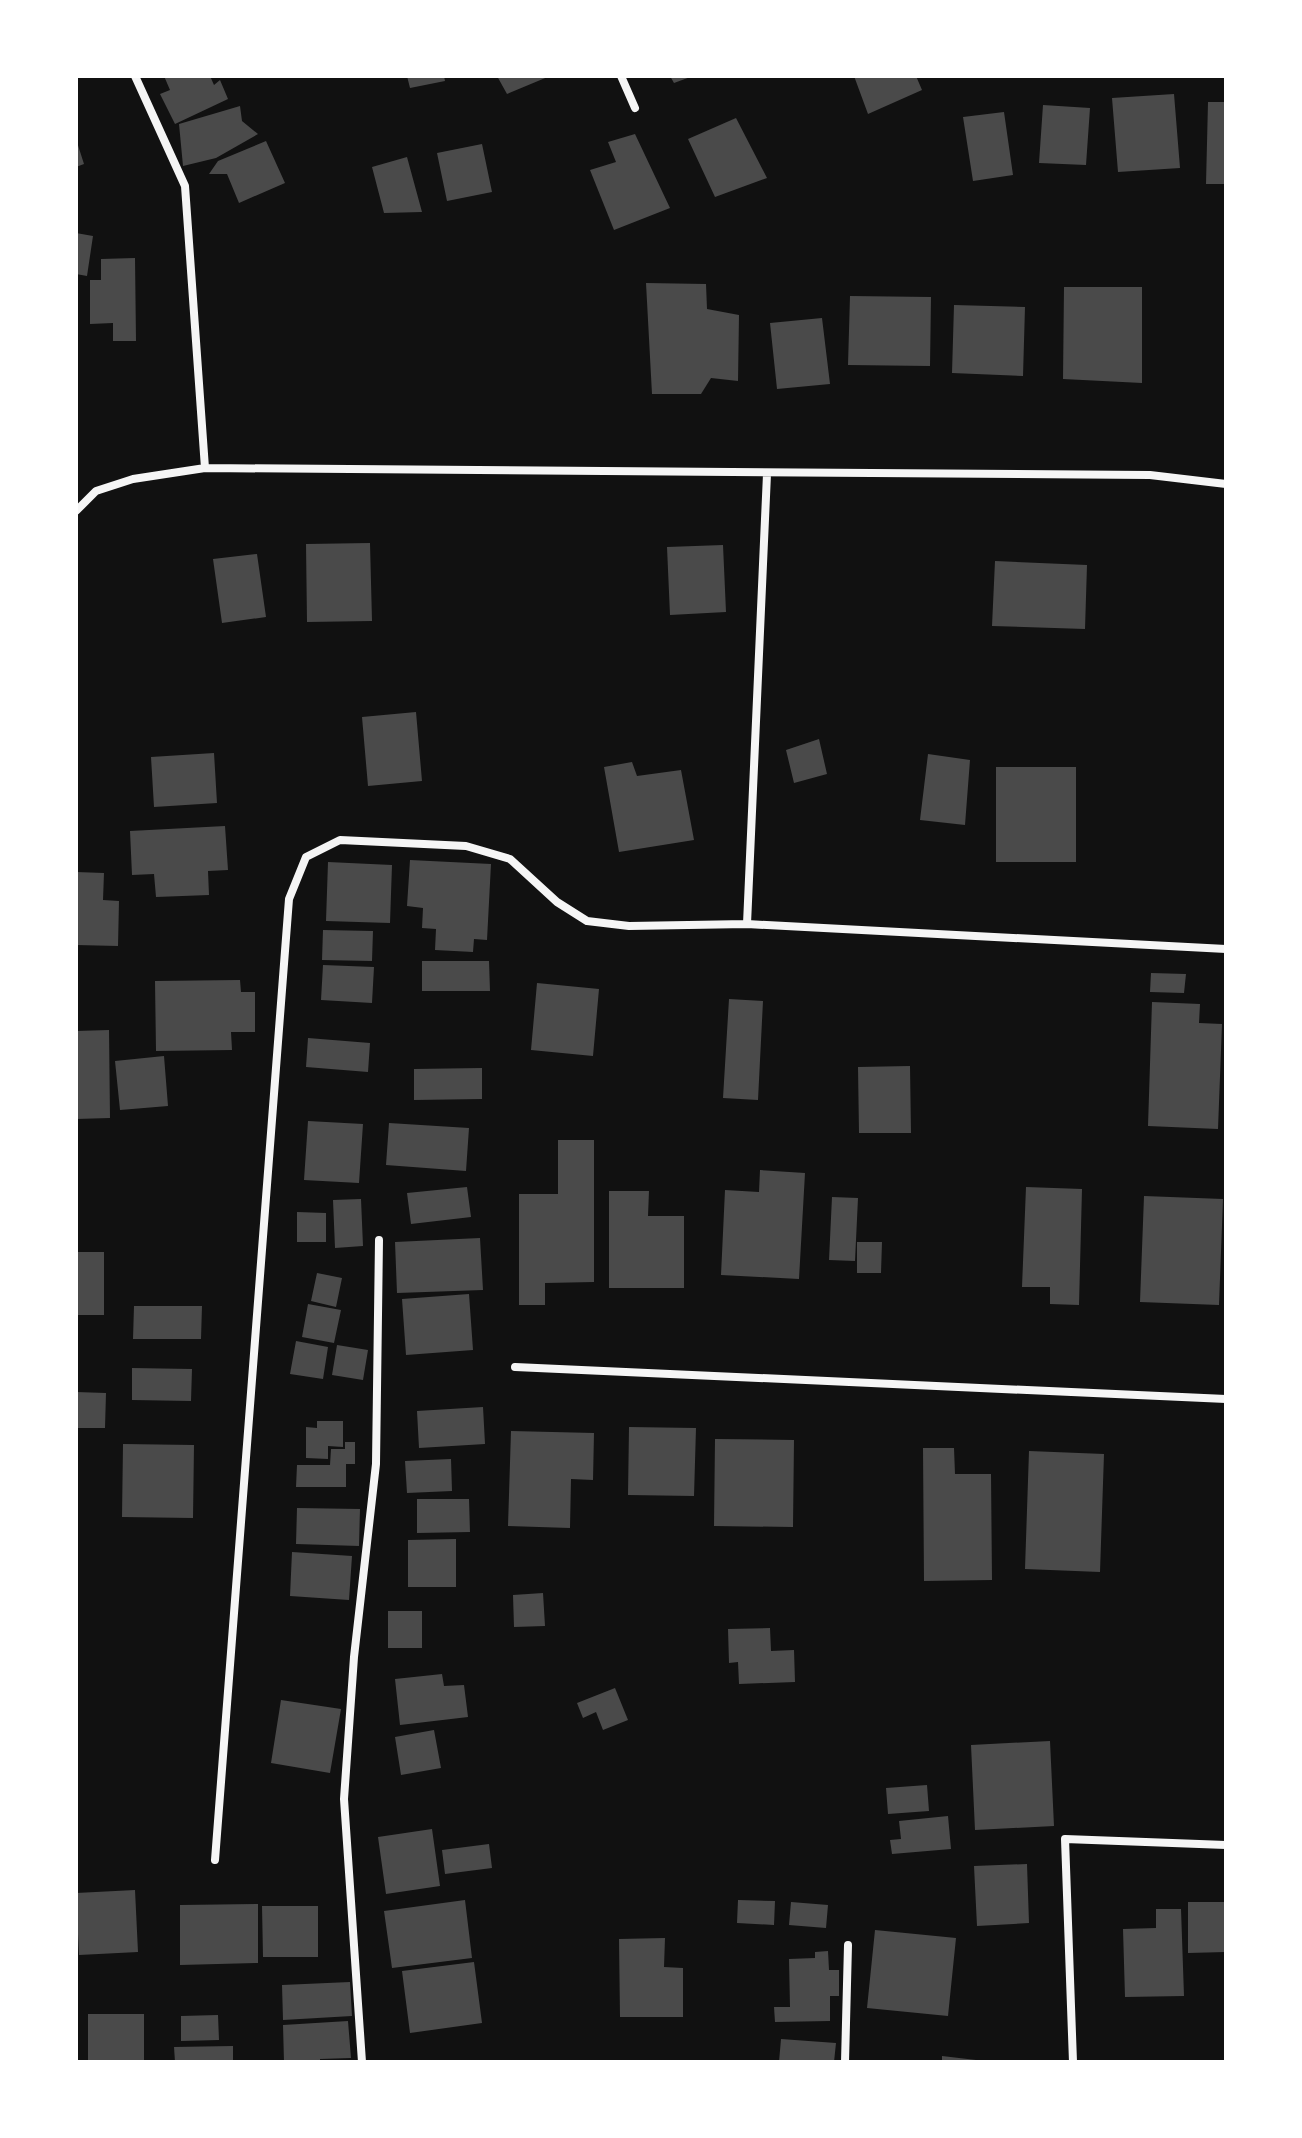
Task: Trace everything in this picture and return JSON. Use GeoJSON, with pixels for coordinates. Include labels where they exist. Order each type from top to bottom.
{"type":"FeatureCollection","features":[{"type":"Feature","properties":{"kind":"street"},"geometry":{"type":"LineString","coordinates":[[135,76],[185,186],[205,468]]}},
{"type":"Feature","properties":{"kind":"street"},"geometry":{"type":"LineString","coordinates":[[621,76],[635,108]]}},
{"type":"Feature","properties":{"kind":"street"},"geometry":{"type":"LineString","coordinates":[[76,511],[96,491],[133,479],[205,468],[1150,475],[1226,484]]}},
{"type":"Feature","properties":{"kind":"street"},"geometry":{"type":"LineString","coordinates":[[747,924],[767,474]]}},
{"type":"Feature","properties":{"kind":"street"},"geometry":{"type":"LineString","coordinates":[[215,1860],[289,899],[306,857],[340,840],[466,846],[510,859],[557,902],[587,921],[629,926],[747,924],[1226,949]]}},
{"type":"Feature","properties":{"kind":"street"},"geometry":{"type":"LineString","coordinates":[[362,2062],[344,1799],[354,1657],[376,1464],[379,1240]]}},
{"type":"Feature","properties":{"kind":"street"},"geometry":{"type":"LineString","coordinates":[[515,1367],[1226,1399]]}},
{"type":"Feature","properties":{"kind":"street"},"geometry":{"type":"LineString","coordinates":[[1073,2062],[1065,1839],[1226,1845]]}},
{"type":"Feature","properties":{"kind":"street"},"geometry":{"type":"LineString","coordinates":[[845,2062],[848,1945]]}},
{"type":"Feature","properties":{"kind":"building"},"geometry":{"type":"Polygon","coordinates":[[[164,76],[210,76],[214,85],[220,80],[228,99],[175,124],[160,94],[170,90],[164,76]]]}},
{"type":"Feature","properties":{"kind":"building"},"geometry":{"type":"Polygon","coordinates":[[[407,76],[444,76],[445,81],[410,88],[407,76]]]}},
{"type":"Feature","properties":{"kind":"building"},"geometry":{"type":"Polygon","coordinates":[[[497,76],[550,76],[507,94],[497,76]]]}},
{"type":"Feature","properties":{"kind":"building"},"geometry":{"type":"Polygon","coordinates":[[[670,76],[693,76],[674,83],[670,76]]]}},
{"type":"Feature","properties":{"kind":"building"},"geometry":{"type":"Polygon","coordinates":[[[854,76],[916,76],[922,90],[868,114],[854,76]]]}},
{"type":"Feature","properties":{"kind":"building"},"geometry":{"type":"Polygon","coordinates":[[[1174,94],[1180,168],[1118,172],[1112,98],[1174,94]]]}},
{"type":"Feature","properties":{"kind":"building"},"geometry":{"type":"Polygon","coordinates":[[[1208,102],[1226,102],[1226,184],[1206,184],[1208,102]]]}},
{"type":"Feature","properties":{"kind":"building"},"geometry":{"type":"Polygon","coordinates":[[[1043,105],[1090,108],[1086,165],[1039,163],[1043,105]]]}},
{"type":"Feature","properties":{"kind":"building"},"geometry":{"type":"Polygon","coordinates":[[[240,106],[242,121],[258,134],[216,158],[183,166],[179,124],[240,106]]]}},
{"type":"Feature","properties":{"kind":"building"},"geometry":{"type":"Polygon","coordinates":[[[1004,112],[1013,175],[973,181],[963,117],[1004,112]]]}},
{"type":"Feature","properties":{"kind":"building"},"geometry":{"type":"Polygon","coordinates":[[[736,118],[767,178],[715,197],[688,139],[736,118]]]}},
{"type":"Feature","properties":{"kind":"building"},"geometry":{"type":"Polygon","coordinates":[[[635,134],[670,208],[614,230],[590,170],[616,162],[608,142],[635,134]]]}},
{"type":"Feature","properties":{"kind":"building"},"geometry":{"type":"Polygon","coordinates":[[[76,139],[84,164],[76,167],[76,139]]]}},
{"type":"Feature","properties":{"kind":"building"},"geometry":{"type":"Polygon","coordinates":[[[266,141],[285,183],[239,203],[227,174],[209,174],[218,161],[266,141]]]}},
{"type":"Feature","properties":{"kind":"building"},"geometry":{"type":"Polygon","coordinates":[[[482,144],[492,192],[447,201],[437,153],[482,144]]]}},
{"type":"Feature","properties":{"kind":"building"},"geometry":{"type":"Polygon","coordinates":[[[407,157],[422,212],[384,213],[372,167],[407,157]]]}},
{"type":"Feature","properties":{"kind":"building"},"geometry":{"type":"Polygon","coordinates":[[[76,233],[93,236],[87,276],[76,274],[76,233]]]}},
{"type":"Feature","properties":{"kind":"building"},"geometry":{"type":"Polygon","coordinates":[[[135,258],[136,341],[113,341],[113,323],[90,324],[90,280],[101,280],[101,259],[135,258]]]}},
{"type":"Feature","properties":{"kind":"building"},"geometry":{"type":"Polygon","coordinates":[[[646,283],[706,284],[707,309],[739,315],[738,381],[711,378],[701,394],[652,394],[646,283]]]}},
{"type":"Feature","properties":{"kind":"building"},"geometry":{"type":"Polygon","coordinates":[[[1064,287],[1142,287],[1142,383],[1063,379],[1064,287]]]}},
{"type":"Feature","properties":{"kind":"building"},"geometry":{"type":"Polygon","coordinates":[[[850,296],[931,297],[930,366],[848,365],[850,296]]]}},
{"type":"Feature","properties":{"kind":"building"},"geometry":{"type":"Polygon","coordinates":[[[954,305],[1025,307],[1023,376],[952,373],[954,305]]]}},
{"type":"Feature","properties":{"kind":"building"},"geometry":{"type":"Polygon","coordinates":[[[822,318],[830,384],[777,389],[770,323],[822,318]]]}},
{"type":"Feature","properties":{"kind":"building"},"geometry":{"type":"Polygon","coordinates":[[[370,543],[372,621],[307,622],[306,544],[370,543]]]}},
{"type":"Feature","properties":{"kind":"building"},"geometry":{"type":"Polygon","coordinates":[[[723,545],[726,612],[670,615],[667,547],[723,545]]]}},
{"type":"Feature","properties":{"kind":"building"},"geometry":{"type":"Polygon","coordinates":[[[257,554],[266,617],[222,623],[213,559],[257,554]]]}},
{"type":"Feature","properties":{"kind":"building"},"geometry":{"type":"Polygon","coordinates":[[[995,561],[1087,565],[1085,629],[992,626],[995,561]]]}},
{"type":"Feature","properties":{"kind":"building"},"geometry":{"type":"Polygon","coordinates":[[[416,712],[422,781],[368,786],[362,717],[416,712]]]}},
{"type":"Feature","properties":{"kind":"building"},"geometry":{"type":"Polygon","coordinates":[[[819,739],[827,774],[794,783],[786,750],[819,739]]]}},
{"type":"Feature","properties":{"kind":"building"},"geometry":{"type":"Polygon","coordinates":[[[214,753],[217,803],[154,807],[151,757],[214,753]]]}},
{"type":"Feature","properties":{"kind":"building"},"geometry":{"type":"Polygon","coordinates":[[[928,754],[970,760],[965,825],[920,820],[928,754]]]}},
{"type":"Feature","properties":{"kind":"building"},"geometry":{"type":"Polygon","coordinates":[[[632,762],[637,776],[681,770],[694,840],[619,852],[604,767],[632,762]]]}},
{"type":"Feature","properties":{"kind":"building"},"geometry":{"type":"Polygon","coordinates":[[[996,767],[1076,767],[1076,862],[996,862],[996,767]]]}},
{"type":"Feature","properties":{"kind":"building"},"geometry":{"type":"Polygon","coordinates":[[[225,826],[228,870],[208,871],[209,895],[156,897],[154,874],[132,875],[130,831],[225,826]]]}},
{"type":"Feature","properties":{"kind":"building"},"geometry":{"type":"Polygon","coordinates":[[[410,860],[491,864],[487,940],[474,939],[473,952],[435,950],[436,929],[422,928],[423,908],[407,906],[410,860]]]}},
{"type":"Feature","properties":{"kind":"building"},"geometry":{"type":"Polygon","coordinates":[[[328,862],[392,865],[390,923],[326,921],[328,862]]]}},
{"type":"Feature","properties":{"kind":"building"},"geometry":{"type":"Polygon","coordinates":[[[76,872],[104,873],[103,900],[119,901],[118,946],[76,945],[76,872]]]}},
{"type":"Feature","properties":{"kind":"building"},"geometry":{"type":"Polygon","coordinates":[[[323,930],[373,931],[372,961],[322,960],[323,930]]]}},
{"type":"Feature","properties":{"kind":"building"},"geometry":{"type":"Polygon","coordinates":[[[422,961],[489,961],[490,991],[422,991],[422,961]]]}},
{"type":"Feature","properties":{"kind":"building"},"geometry":{"type":"Polygon","coordinates":[[[323,965],[374,967],[372,1003],[321,1000],[323,965]]]}},
{"type":"Feature","properties":{"kind":"building"},"geometry":{"type":"Polygon","coordinates":[[[1151,973],[1186,974],[1184,993],[1150,992],[1151,973]]]}},
{"type":"Feature","properties":{"kind":"building"},"geometry":{"type":"Polygon","coordinates":[[[240,980],[241,992],[255,992],[255,1032],[231,1032],[232,1050],[156,1051],[155,981],[240,980]]]}},
{"type":"Feature","properties":{"kind":"building"},"geometry":{"type":"Polygon","coordinates":[[[537,983],[599,989],[593,1056],[531,1050],[537,983]]]}},
{"type":"Feature","properties":{"kind":"building"},"geometry":{"type":"Polygon","coordinates":[[[729,999],[763,1001],[758,1100],[723,1098],[729,999]]]}},
{"type":"Feature","properties":{"kind":"building"},"geometry":{"type":"Polygon","coordinates":[[[1152,1002],[1200,1004],[1199,1023],[1222,1024],[1218,1129],[1148,1126],[1152,1002]]]}},
{"type":"Feature","properties":{"kind":"building"},"geometry":{"type":"Polygon","coordinates":[[[109,1030],[110,1118],[76,1119],[76,1031],[109,1030]]]}},
{"type":"Feature","properties":{"kind":"building"},"geometry":{"type":"Polygon","coordinates":[[[308,1038],[370,1043],[368,1072],[306,1067],[308,1038]]]}},
{"type":"Feature","properties":{"kind":"building"},"geometry":{"type":"Polygon","coordinates":[[[164,1056],[168,1106],[120,1110],[115,1061],[164,1056]]]}},
{"type":"Feature","properties":{"kind":"building"},"geometry":{"type":"Polygon","coordinates":[[[910,1066],[911,1133],[859,1133],[858,1067],[910,1066]]]}},
{"type":"Feature","properties":{"kind":"building"},"geometry":{"type":"Polygon","coordinates":[[[482,1068],[482,1099],[414,1100],[414,1069],[482,1068]]]}},
{"type":"Feature","properties":{"kind":"building"},"geometry":{"type":"Polygon","coordinates":[[[308,1121],[363,1124],[359,1183],[304,1180],[308,1121]]]}},
{"type":"Feature","properties":{"kind":"building"},"geometry":{"type":"Polygon","coordinates":[[[389,1123],[469,1128],[466,1171],[386,1165],[389,1123]]]}},
{"type":"Feature","properties":{"kind":"building"},"geometry":{"type":"Polygon","coordinates":[[[558,1140],[594,1140],[594,1282],[545,1283],[545,1305],[519,1305],[519,1194],[558,1194],[558,1140]]]}},
{"type":"Feature","properties":{"kind":"building"},"geometry":{"type":"Polygon","coordinates":[[[760,1170],[805,1173],[799,1279],[721,1275],[725,1190],[759,1192],[760,1170]]]}},
{"type":"Feature","properties":{"kind":"building"},"geometry":{"type":"Polygon","coordinates":[[[467,1187],[471,1217],[411,1224],[407,1193],[467,1187]]]}},
{"type":"Feature","properties":{"kind":"building"},"geometry":{"type":"Polygon","coordinates":[[[1026,1187],[1082,1189],[1079,1305],[1050,1304],[1050,1287],[1022,1287],[1026,1187]]]}},
{"type":"Feature","properties":{"kind":"building"},"geometry":{"type":"Polygon","coordinates":[[[609,1191],[649,1191],[648,1216],[684,1216],[684,1288],[609,1288],[609,1191]]]}},
{"type":"Feature","properties":{"kind":"building"},"geometry":{"type":"Polygon","coordinates":[[[1144,1196],[1223,1199],[1219,1305],[1140,1302],[1144,1196]]]}},
{"type":"Feature","properties":{"kind":"building"},"geometry":{"type":"Polygon","coordinates":[[[832,1197],[858,1198],[855,1261],[829,1260],[832,1197]]]}},
{"type":"Feature","properties":{"kind":"building"},"geometry":{"type":"Polygon","coordinates":[[[361,1199],[363,1246],[335,1248],[333,1200],[361,1199]]]}},
{"type":"Feature","properties":{"kind":"building"},"geometry":{"type":"Polygon","coordinates":[[[297,1212],[326,1213],[326,1242],[297,1242],[297,1212]]]}},
{"type":"Feature","properties":{"kind":"building"},"geometry":{"type":"Polygon","coordinates":[[[480,1238],[483,1290],[397,1293],[395,1242],[480,1238]]]}},
{"type":"Feature","properties":{"kind":"building"},"geometry":{"type":"Polygon","coordinates":[[[857,1242],[882,1242],[881,1273],[857,1273],[857,1242]]]}},
{"type":"Feature","properties":{"kind":"building"},"geometry":{"type":"Polygon","coordinates":[[[76,1252],[104,1252],[104,1315],[76,1315],[76,1252]]]}},
{"type":"Feature","properties":{"kind":"building"},"geometry":{"type":"Polygon","coordinates":[[[317,1273],[342,1278],[336,1307],[311,1301],[317,1273]]]}},
{"type":"Feature","properties":{"kind":"building"},"geometry":{"type":"Polygon","coordinates":[[[469,1294],[473,1350],[406,1355],[402,1299],[469,1294]]]}},
{"type":"Feature","properties":{"kind":"building"},"geometry":{"type":"Polygon","coordinates":[[[308,1304],[341,1310],[334,1343],[302,1337],[308,1304]]]}},
{"type":"Feature","properties":{"kind":"building"},"geometry":{"type":"Polygon","coordinates":[[[134,1306],[202,1306],[201,1339],[133,1339],[134,1306]]]}},
{"type":"Feature","properties":{"kind":"building"},"geometry":{"type":"Polygon","coordinates":[[[296,1341],[328,1347],[323,1379],[290,1374],[296,1341]]]}},
{"type":"Feature","properties":{"kind":"building"},"geometry":{"type":"Polygon","coordinates":[[[337,1345],[368,1350],[363,1380],[332,1375],[337,1345]]]}},
{"type":"Feature","properties":{"kind":"building"},"geometry":{"type":"Polygon","coordinates":[[[132,1368],[192,1369],[191,1401],[132,1400],[132,1368]]]}},
{"type":"Feature","properties":{"kind":"building"},"geometry":{"type":"Polygon","coordinates":[[[76,1392],[106,1393],[105,1428],[76,1428],[76,1392]]]}},
{"type":"Feature","properties":{"kind":"building"},"geometry":{"type":"Polygon","coordinates":[[[483,1407],[485,1444],[419,1448],[417,1411],[483,1407]]]}},
{"type":"Feature","properties":{"kind":"building"},"geometry":{"type":"Polygon","coordinates":[[[317,1421],[343,1421],[343,1447],[328,1446],[328,1459],[306,1458],[306,1427],[317,1428],[317,1421]]]}},
{"type":"Feature","properties":{"kind":"building"},"geometry":{"type":"Polygon","coordinates":[[[629,1427],[696,1428],[694,1496],[628,1495],[629,1427]]]}},
{"type":"Feature","properties":{"kind":"building"},"geometry":{"type":"Polygon","coordinates":[[[511,1431],[594,1433],[593,1480],[571,1479],[570,1528],[508,1526],[511,1431]]]}},
{"type":"Feature","properties":{"kind":"building"},"geometry":{"type":"Polygon","coordinates":[[[715,1439],[794,1440],[793,1527],[714,1526],[715,1439]]]}},
{"type":"Feature","properties":{"kind":"building"},"geometry":{"type":"Polygon","coordinates":[[[345,1442],[355,1442],[355,1464],[346,1464],[346,1487],[296,1487],[297,1465],[330,1465],[331,1449],[345,1449],[345,1442]]]}},
{"type":"Feature","properties":{"kind":"building"},"geometry":{"type":"Polygon","coordinates":[[[123,1444],[194,1445],[193,1518],[122,1517],[123,1444]]]}},
{"type":"Feature","properties":{"kind":"building"},"geometry":{"type":"Polygon","coordinates":[[[923,1448],[954,1448],[955,1474],[991,1474],[992,1580],[924,1581],[923,1448]]]}},
{"type":"Feature","properties":{"kind":"building"},"geometry":{"type":"Polygon","coordinates":[[[1029,1451],[1104,1454],[1100,1572],[1025,1569],[1029,1451]]]}},
{"type":"Feature","properties":{"kind":"building"},"geometry":{"type":"Polygon","coordinates":[[[451,1459],[452,1491],[407,1493],[405,1461],[451,1459]]]}},
{"type":"Feature","properties":{"kind":"building"},"geometry":{"type":"Polygon","coordinates":[[[417,1499],[469,1499],[470,1532],[417,1533],[417,1499]]]}},
{"type":"Feature","properties":{"kind":"building"},"geometry":{"type":"Polygon","coordinates":[[[297,1508],[360,1509],[359,1546],[296,1544],[297,1508]]]}},
{"type":"Feature","properties":{"kind":"building"},"geometry":{"type":"Polygon","coordinates":[[[456,1539],[456,1587],[408,1587],[408,1540],[456,1539]]]}},
{"type":"Feature","properties":{"kind":"building"},"geometry":{"type":"Polygon","coordinates":[[[292,1552],[352,1556],[349,1600],[290,1596],[292,1552]]]}},
{"type":"Feature","properties":{"kind":"building"},"geometry":{"type":"Polygon","coordinates":[[[543,1593],[545,1626],[514,1627],[513,1595],[543,1593]]]}},
{"type":"Feature","properties":{"kind":"building"},"geometry":{"type":"Polygon","coordinates":[[[388,1611],[422,1611],[422,1648],[388,1648],[388,1611]]]}},
{"type":"Feature","properties":{"kind":"building"},"geometry":{"type":"Polygon","coordinates":[[[770,1628],[771,1651],[794,1650],[795,1682],[739,1684],[738,1662],[729,1663],[728,1629],[770,1628]]]}},
{"type":"Feature","properties":{"kind":"building"},"geometry":{"type":"Polygon","coordinates":[[[442,1674],[444,1686],[464,1685],[468,1717],[400,1725],[395,1679],[442,1674]]]}},
{"type":"Feature","properties":{"kind":"building"},"geometry":{"type":"Polygon","coordinates":[[[615,1688],[628,1720],[603,1730],[596,1712],[583,1718],[577,1703],[615,1688]]]}},
{"type":"Feature","properties":{"kind":"building"},"geometry":{"type":"Polygon","coordinates":[[[281,1700],[341,1709],[330,1773],[271,1763],[281,1700]]]}},
{"type":"Feature","properties":{"kind":"building"},"geometry":{"type":"Polygon","coordinates":[[[434,1730],[441,1768],[401,1775],[395,1737],[434,1730]]]}},
{"type":"Feature","properties":{"kind":"building"},"geometry":{"type":"Polygon","coordinates":[[[1050,1741],[1054,1826],[975,1830],[971,1745],[1050,1741]]]}},
{"type":"Feature","properties":{"kind":"building"},"geometry":{"type":"Polygon","coordinates":[[[927,1785],[929,1811],[888,1814],[886,1788],[927,1785]]]}},
{"type":"Feature","properties":{"kind":"building"},"geometry":{"type":"Polygon","coordinates":[[[948,1816],[951,1849],[892,1854],[890,1840],[901,1839],[899,1821],[948,1816]]]}},
{"type":"Feature","properties":{"kind":"building"},"geometry":{"type":"Polygon","coordinates":[[[432,1829],[440,1886],[386,1894],[378,1837],[432,1829]]]}},
{"type":"Feature","properties":{"kind":"building"},"geometry":{"type":"Polygon","coordinates":[[[489,1844],[492,1868],[445,1874],[442,1850],[489,1844]]]}},
{"type":"Feature","properties":{"kind":"building"},"geometry":{"type":"Polygon","coordinates":[[[1027,1864],[1029,1923],[977,1926],[974,1866],[1027,1864]]]}},
{"type":"Feature","properties":{"kind":"building"},"geometry":{"type":"Polygon","coordinates":[[[135,1890],[138,1952],[79,1955],[76,1893],[135,1890]]]}},
{"type":"Feature","properties":{"kind":"building"},"geometry":{"type":"Polygon","coordinates":[[[465,1900],[472,1958],[392,1968],[384,1911],[465,1900]]]}},
{"type":"Feature","properties":{"kind":"building"},"geometry":{"type":"Polygon","coordinates":[[[738,1900],[775,1901],[774,1925],[737,1923],[738,1900]]]}},
{"type":"Feature","properties":{"kind":"building"},"geometry":{"type":"Polygon","coordinates":[[[791,1902],[828,1905],[826,1928],[789,1925],[791,1902]]]}},
{"type":"Feature","properties":{"kind":"building"},"geometry":{"type":"Polygon","coordinates":[[[1188,1902],[1226,1902],[1226,1952],[1188,1953],[1188,1902]]]}},
{"type":"Feature","properties":{"kind":"building"},"geometry":{"type":"Polygon","coordinates":[[[258,1904],[258,1963],[180,1965],[180,1905],[258,1904]]]}},
{"type":"Feature","properties":{"kind":"building"},"geometry":{"type":"Polygon","coordinates":[[[262,1906],[318,1906],[318,1957],[263,1957],[262,1906]]]}},
{"type":"Feature","properties":{"kind":"building"},"geometry":{"type":"Polygon","coordinates":[[[1156,1909],[1181,1909],[1184,1996],[1125,1997],[1123,1929],[1156,1928],[1156,1909]]]}},
{"type":"Feature","properties":{"kind":"building"},"geometry":{"type":"Polygon","coordinates":[[[875,1930],[956,1938],[948,2016],[867,2008],[875,1930]]]}},
{"type":"Feature","properties":{"kind":"building"},"geometry":{"type":"Polygon","coordinates":[[[665,1938],[664,1967],[683,1968],[683,2017],[620,2017],[619,1939],[665,1938]]]}},
{"type":"Feature","properties":{"kind":"building"},"geometry":{"type":"Polygon","coordinates":[[[828,1951],[829,1970],[839,1970],[839,1996],[830,1996],[830,2021],[775,2022],[774,2007],[790,2007],[789,1959],[815,1958],[815,1952],[828,1951]]]}},
{"type":"Feature","properties":{"kind":"building"},"geometry":{"type":"Polygon","coordinates":[[[474,1962],[482,2023],[410,2033],[402,1971],[474,1962]]]}},
{"type":"Feature","properties":{"kind":"building"},"geometry":{"type":"Polygon","coordinates":[[[350,1982],[352,2016],[283,2020],[282,1985],[350,1982]]]}},
{"type":"Feature","properties":{"kind":"building"},"geometry":{"type":"Polygon","coordinates":[[[88,2014],[144,2014],[144,2062],[88,2062],[88,2014]]]}},
{"type":"Feature","properties":{"kind":"building"},"geometry":{"type":"Polygon","coordinates":[[[218,2015],[219,2040],[181,2041],[181,2016],[218,2015]]]}},
{"type":"Feature","properties":{"kind":"building"},"geometry":{"type":"Polygon","coordinates":[[[348,2021],[351,2058],[284,2062],[283,2025],[348,2021]]]}},
{"type":"Feature","properties":{"kind":"building"},"geometry":{"type":"Polygon","coordinates":[[[781,2039],[836,2043],[834,2062],[779,2062],[781,2039]]]}},
{"type":"Feature","properties":{"kind":"building"},"geometry":{"type":"Polygon","coordinates":[[[233,2046],[233,2062],[175,2062],[174,2047],[233,2046]]]}},
{"type":"Feature","properties":{"kind":"building"},"geometry":{"type":"Polygon","coordinates":[[[942,2056],[976,2060],[976,2062],[942,2062],[942,2056]]]}}]}
